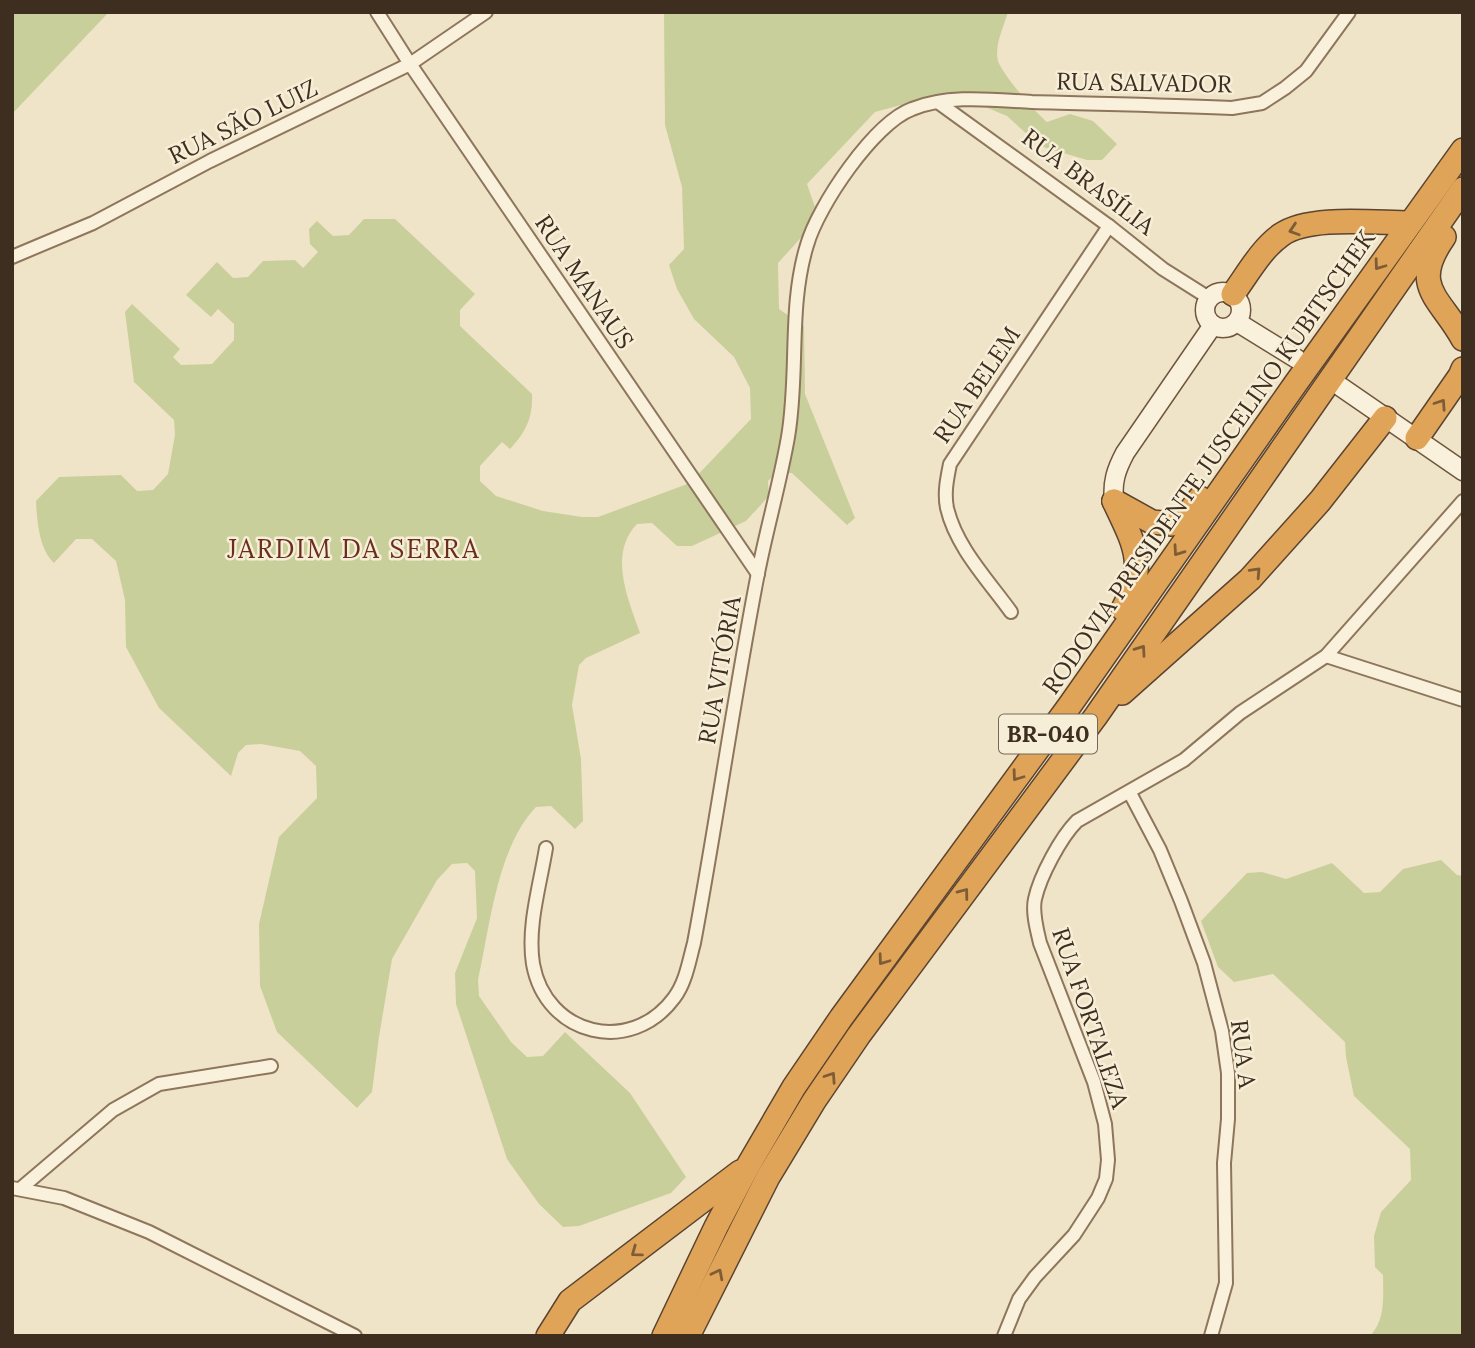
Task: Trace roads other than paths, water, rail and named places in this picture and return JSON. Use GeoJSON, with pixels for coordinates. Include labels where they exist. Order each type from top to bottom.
{"type":"FeatureCollection","features":[{"type":"Feature","properties":{"kind":"highway","name":"RODOVIA PRESIDENTE JUSCELINO KUBITSCHEK"},"geometry":{"type":"LineString","coordinates":[[664,1336],[716,1227],[794,1087],[841,1018],[1070,705],[1463,150]]}},
{"type":"Feature","properties":{"kind":"highway","name":"RODOVIA PRESIDENTE JUSCELINO KUBITSCHEK"},"geometry":{"type":"LineString","coordinates":[[688,1336],[768,1177],[814,1101],[859,1035],[1096,716],[1463,189]]}},
{"type":"Feature","properties":{"kind":"highway"},"geometry":{"type":"LineString","coordinates":[[1463,195],[1455,218],[1432,254],[1427,283],[1463,339]]}},
{"type":"Feature","properties":{"kind":"highway"},"geometry":{"type":"LineString","coordinates":[[1233,295],[1261,254],[1282,234],[1318,222],[1410,223]]}},
{"type":"Feature","properties":{"kind":"highway"},"geometry":{"type":"LineString","coordinates":[[1417,439],[1463,369]]}},
{"type":"Feature","properties":{"kind":"highway"},"geometry":{"type":"LineString","coordinates":[[1114,501],[1152,522],[1172,524],[1182,518],[1296,383]]}},
{"type":"Feature","properties":{"kind":"highway"},"geometry":{"type":"LineString","coordinates":[[1096,716],[1250,579],[1320,501],[1385,418]]}},
{"type":"Feature","properties":{"kind":"highway"},"geometry":{"type":"LineString","coordinates":[[1070,705],[1130,597],[1136,581],[1134,543],[1114,501]]}},
{"type":"Feature","properties":{"kind":"highway"},"geometry":{"type":"LineString","coordinates":[[548,1336],[570,1301],[748,1166]]}},
{"type":"Feature","properties":{"kind":"street","name":"RUA MANAUS"},"geometry":{"type":"LineString","coordinates":[[377,12],[758,574]]}},
{"type":"Feature","properties":{"kind":"street","name":"RUA SÃO LUIZ"},"geometry":{"type":"LineString","coordinates":[[12,257],[93,223],[210,161],[410,64],[486,12]]}},
{"type":"Feature","properties":{"kind":"street","name":"RUA SALVADOR"},"geometry":{"type":"LineString","coordinates":[[939,103],[983,99],[1232,108],[1262,103],[1307,71],[1349,12]]}},
{"type":"Feature","properties":{"kind":"street","name":"RUA BRASÍLIA"},"geometry":{"type":"LineString","coordinates":[[939,103],[1109,226],[1163,269],[1209,298]]}},
{"type":"Feature","properties":{"kind":"street","name":"RUA VITÓRIA"},"geometry":{"type":"LineString","coordinates":[[546,848],[531,942],[533,966],[540,988],[552,1007],[579,1027],[594,1032],[627,1028],[657,1016],[675,997],[686,975],[694,943],[758,574],[788,437],[794,387],[795,316],[807,242],[821,212],[872,139],[891,121],[912,108],[939,103]]}},
{"type":"Feature","properties":{"kind":"street","name":"RUA BELEM"},"geometry":{"type":"LineString","coordinates":[[1011,612],[962,546],[957,534],[947,509],[945,488],[950,464],[1109,226]]}},
{"type":"Feature","properties":{"kind":"street"},"geometry":{"type":"LineString","coordinates":[[1217,292],[1233,295],[1241,310],[1237,322],[1228,328],[1213,325],[1208,321],[1205,310],[1209,298],[1217,292]]}},
{"type":"Feature","properties":{"kind":"street"},"geometry":{"type":"LineString","coordinates":[[1237,322],[1297,359]]}},
{"type":"Feature","properties":{"kind":"street"},"geometry":{"type":"LineString","coordinates":[[1114,501],[1116,470],[1213,325]]}},
{"type":"Feature","properties":{"kind":"street"},"geometry":{"type":"LineString","coordinates":[[1341,387],[1463,471]]}},
{"type":"Feature","properties":{"kind":"street","name":"RUA FORTALEZA"},"geometry":{"type":"LineString","coordinates":[[1004,1336],[1019,1299],[1034,1277],[1074,1234],[1098,1198],[1106,1179],[1108,1160],[1105,1124],[1094,1082],[1040,943],[1034,900],[1064,834],[1089,814],[1184,760],[1240,713],[1326,656],[1463,501]]}},
{"type":"Feature","properties":{"kind":"street"},"geometry":{"type":"LineString","coordinates":[[1326,656],[1463,700]]}},
{"type":"Feature","properties":{"kind":"street","name":"RUA A"},"geometry":{"type":"LineString","coordinates":[[1130,793],[1160,850],[1181,901],[1204,963],[1222,1031],[1228,1073],[1224,1163],[1226,1283],[1211,1336]]}},
{"type":"Feature","properties":{"kind":"street"},"geometry":{"type":"LineString","coordinates":[[16,1188],[113,1110],[159,1084],[271,1066]]}},
{"type":"Feature","properties":{"kind":"street"},"geometry":{"type":"LineString","coordinates":[[16,1188],[64,1198],[149,1232],[355,1336]]}},
{"type":"Feature","properties":{"kind":"district","name":"JARDIM DA SERRA"},"geometry":{"type":"Point","coordinates":[354,549]}}]}
